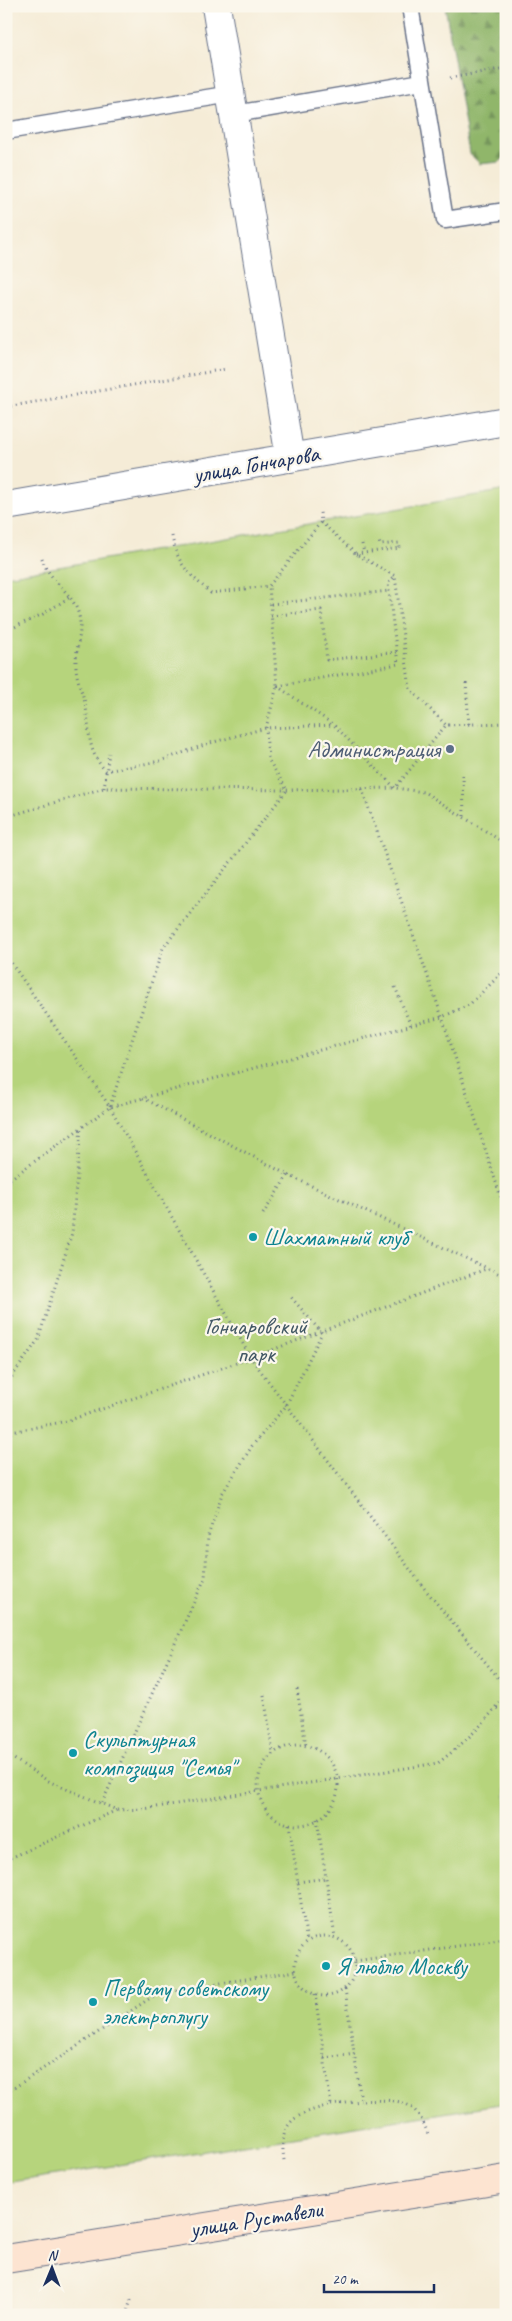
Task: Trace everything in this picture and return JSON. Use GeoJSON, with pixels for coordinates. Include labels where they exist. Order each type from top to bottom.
{"type":"FeatureCollection","features":[{"type":"Feature","properties":{"kind":"main road","name":"улица Руставели"},"geometry":{"type":"LineString","coordinates":[[6,2259],[506,2179]]}},
{"type":"Feature","properties":{"kind":"street"},"geometry":{"type":"LineString","coordinates":[[216,6],[290,458]]}},
{"type":"Feature","properties":{"kind":"street","name":"улица Гончарова"},"geometry":{"type":"LineString","coordinates":[[6,506],[506,421]]}},
{"type":"Feature","properties":{"kind":"lane"},"geometry":{"type":"LineString","coordinates":[[410,6],[445,220],[506,210]]}},
{"type":"Feature","properties":{"kind":"lane"},"geometry":{"type":"LineString","coordinates":[[6,131],[422,82]]}},
{"type":"Feature","properties":{"kind":"path"},"geometry":{"type":"LineString","coordinates":[[422,82],[506,68]]}},
{"type":"Feature","properties":{"kind":"path"},"geometry":{"type":"LineString","coordinates":[[6,407],[226,369]]}},
{"type":"Feature","properties":{"kind":"path"},"geometry":{"type":"LineString","coordinates":[[320,512],[321,522],[356,554],[395,576]]}},
{"type":"Feature","properties":{"kind":"path"},"geometry":{"type":"LineString","coordinates":[[287,790],[268,759],[266,728],[278,686],[269,586],[321,522]]}},
{"type":"Feature","properties":{"kind":"path"},"geometry":{"type":"LineString","coordinates":[[172,536],[176,554],[183,566],[211,593],[269,586]]}},
{"type":"Feature","properties":{"kind":"path"},"geometry":{"type":"LineString","coordinates":[[356,554],[400,548],[399,543],[380,545],[379,541]]}},
{"type":"Feature","properties":{"kind":"path"},"geometry":{"type":"LineString","coordinates":[[362,544],[364,553]]}},
{"type":"Feature","properties":{"kind":"path"},"geometry":{"type":"LineString","coordinates":[[42,558],[45,570],[70,597],[79,614],[81,633],[76,666],[86,706],[88,737],[97,762],[106,771]]}},
{"type":"Feature","properties":{"kind":"path"},"geometry":{"type":"LineString","coordinates":[[278,686],[398,664],[388,583],[395,576]]}},
{"type":"Feature","properties":{"kind":"path"},"geometry":{"type":"LineString","coordinates":[[395,576],[410,688],[446,725],[506,723]]}},
{"type":"Feature","properties":{"kind":"path"},"geometry":{"type":"LineString","coordinates":[[270,604],[389,591]]}},
{"type":"Feature","properties":{"kind":"path"},"geometry":{"type":"LineString","coordinates":[[6,631],[43,614],[70,597]]}},
{"type":"Feature","properties":{"kind":"path"},"geometry":{"type":"LineString","coordinates":[[271,616],[321,610],[327,660],[397,652]]}},
{"type":"Feature","properties":{"kind":"path"},"geometry":{"type":"LineString","coordinates":[[466,683],[469,724]]}},
{"type":"Feature","properties":{"kind":"path"},"geometry":{"type":"LineString","coordinates":[[278,686],[334,725],[395,788]]}},
{"type":"Feature","properties":{"kind":"path"},"geometry":{"type":"LineString","coordinates":[[106,771],[160,761],[210,743],[266,728],[334,725]]}},
{"type":"Feature","properties":{"kind":"path"},"geometry":{"type":"LineString","coordinates":[[395,788],[446,725]]}},
{"type":"Feature","properties":{"kind":"path"},"geometry":{"type":"LineString","coordinates":[[104,788],[109,752]]}},
{"type":"Feature","properties":{"kind":"path"},"geometry":{"type":"LineString","coordinates":[[462,775],[464,818]]}},
{"type":"Feature","properties":{"kind":"path"},"geometry":{"type":"LineString","coordinates":[[6,817],[104,788],[287,790],[395,788],[424,792],[506,844]]}},
{"type":"Feature","properties":{"kind":"path"},"geometry":{"type":"LineString","coordinates":[[362,789],[442,1017],[506,1213]]}},
{"type":"Feature","properties":{"kind":"path"},"geometry":{"type":"LineString","coordinates":[[110,1107],[163,948],[287,790]]}},
{"type":"Feature","properties":{"kind":"path"},"geometry":{"type":"LineString","coordinates":[[6,955],[110,1107],[251,1358],[424,1588],[506,1689],[497,1708],[470,1738],[438,1763],[144,1809],[117,1810],[6,1860]]}},
{"type":"Feature","properties":{"kind":"path"},"geometry":{"type":"LineString","coordinates":[[6,1182],[110,1107],[442,1017],[468,1005],[506,969]]}},
{"type":"Feature","properties":{"kind":"path"},"geometry":{"type":"LineString","coordinates":[[395,987],[410,1026]]}},
{"type":"Feature","properties":{"kind":"path"},"geometry":{"type":"LineString","coordinates":[[143,1098],[288,1175],[486,1270],[506,1277]]}},
{"type":"Feature","properties":{"kind":"path"},"geometry":{"type":"LineString","coordinates":[[6,1385],[38,1340],[72,1233],[81,1127]]}},
{"type":"Feature","properties":{"kind":"path"},"geometry":{"type":"LineString","coordinates":[[263,1214],[288,1175]]}},
{"type":"Feature","properties":{"kind":"path"},"geometry":{"type":"LineString","coordinates":[[6,1433],[67,1421],[322,1333],[486,1270]]}},
{"type":"Feature","properties":{"kind":"path"},"geometry":{"type":"LineString","coordinates":[[291,1297],[322,1333]]}},
{"type":"Feature","properties":{"kind":"path"},"geometry":{"type":"LineString","coordinates":[[102,1803],[205,1578],[208,1536],[222,1494],[252,1446],[286,1406],[322,1333]]}},
{"type":"Feature","properties":{"kind":"path"},"geometry":{"type":"LineString","coordinates":[[296,1690],[306,1746]]}},
{"type":"Feature","properties":{"kind":"path"},"geometry":{"type":"LineString","coordinates":[[264,1695],[273,1753]]}},
{"type":"Feature","properties":{"kind":"path"},"geometry":{"type":"LineString","coordinates":[[497,1708],[506,1708]]}},
{"type":"Feature","properties":{"kind":"path"},"geometry":{"type":"LineString","coordinates":[[292,1745],[306,1746],[324,1755],[332,1766],[337,1779],[337,1792],[332,1805],[317,1819],[304,1824],[289,1824],[276,1818],[266,1809],[258,1790],[261,1770],[273,1753],[292,1745]]}},
{"type":"Feature","properties":{"kind":"path"},"geometry":{"type":"LineString","coordinates":[[6,1754],[50,1782],[117,1810]]}},
{"type":"Feature","properties":{"kind":"path"},"geometry":{"type":"LineString","coordinates":[[317,1819],[335,1937]]}},
{"type":"Feature","properties":{"kind":"path"},"geometry":{"type":"LineString","coordinates":[[289,1824],[307,1942]]}},
{"type":"Feature","properties":{"kind":"path"},"geometry":{"type":"LineString","coordinates":[[298,1882],[326,1878]]}},
{"type":"Feature","properties":{"kind":"path"},"geometry":{"type":"LineString","coordinates":[[320,1936],[335,1937],[348,1946],[355,1961],[354,1976],[345,1989],[330,1995],[315,1994],[302,1985],[296,1971],[297,1955],[307,1942],[320,1936]]}},
{"type":"Feature","properties":{"kind":"path"},"geometry":{"type":"LineString","coordinates":[[355,1961],[506,1939]]}},
{"type":"Feature","properties":{"kind":"path"},"geometry":{"type":"LineString","coordinates":[[6,2093],[158,1993],[296,1971]]}},
{"type":"Feature","properties":{"kind":"path"},"geometry":{"type":"LineString","coordinates":[[345,1989],[361,2101]]}},
{"type":"Feature","properties":{"kind":"path"},"geometry":{"type":"LineString","coordinates":[[315,1994],[331,2106]]}},
{"type":"Feature","properties":{"kind":"path"},"geometry":{"type":"LineString","coordinates":[[324,2058],[355,2054]]}},
{"type":"Feature","properties":{"kind":"path"},"geometry":{"type":"LineString","coordinates":[[284,2160],[281,2141],[291,2121],[303,2113],[361,2101],[380,2100],[409,2105],[419,2112],[429,2137]]}},
{"type":"Feature","properties":{"kind":"path"},"geometry":{"type":"LineString","coordinates":[[126,2315],[132,2297]]}},
{"type":"Feature","properties":{"kind":"green space"},"geometry":{"type":"Polygon","coordinates":[[[445,6],[506,6],[506,156],[500,162],[480,164],[470,154],[445,6]]]}},
{"type":"Feature","properties":{"kind":"green space","name":"Гончаровский парк"},"geometry":{"type":"Polygon","coordinates":[[[506,490],[506,2103],[6,2183],[6,576],[506,490]]]}},
{"type":"Feature","properties":{"kind":"place","name":"Администрация"},"geometry":{"type":"Point","coordinates":[450,749]}},
{"type":"Feature","properties":{"kind":"place","name":"Шахматный клуб"},"geometry":{"type":"Point","coordinates":[253,1237]}},
{"type":"Feature","properties":{"kind":"place","name":"Скульптурная композиция \"Семья\""},"geometry":{"type":"Point","coordinates":[73,1753]}},
{"type":"Feature","properties":{"kind":"place","name":"Я люблю Москву"},"geometry":{"type":"Point","coordinates":[326,1966]}},
{"type":"Feature","properties":{"kind":"place","name":"Первому советскому электроплугу"},"geometry":{"type":"Point","coordinates":[93,2002]}}]}
